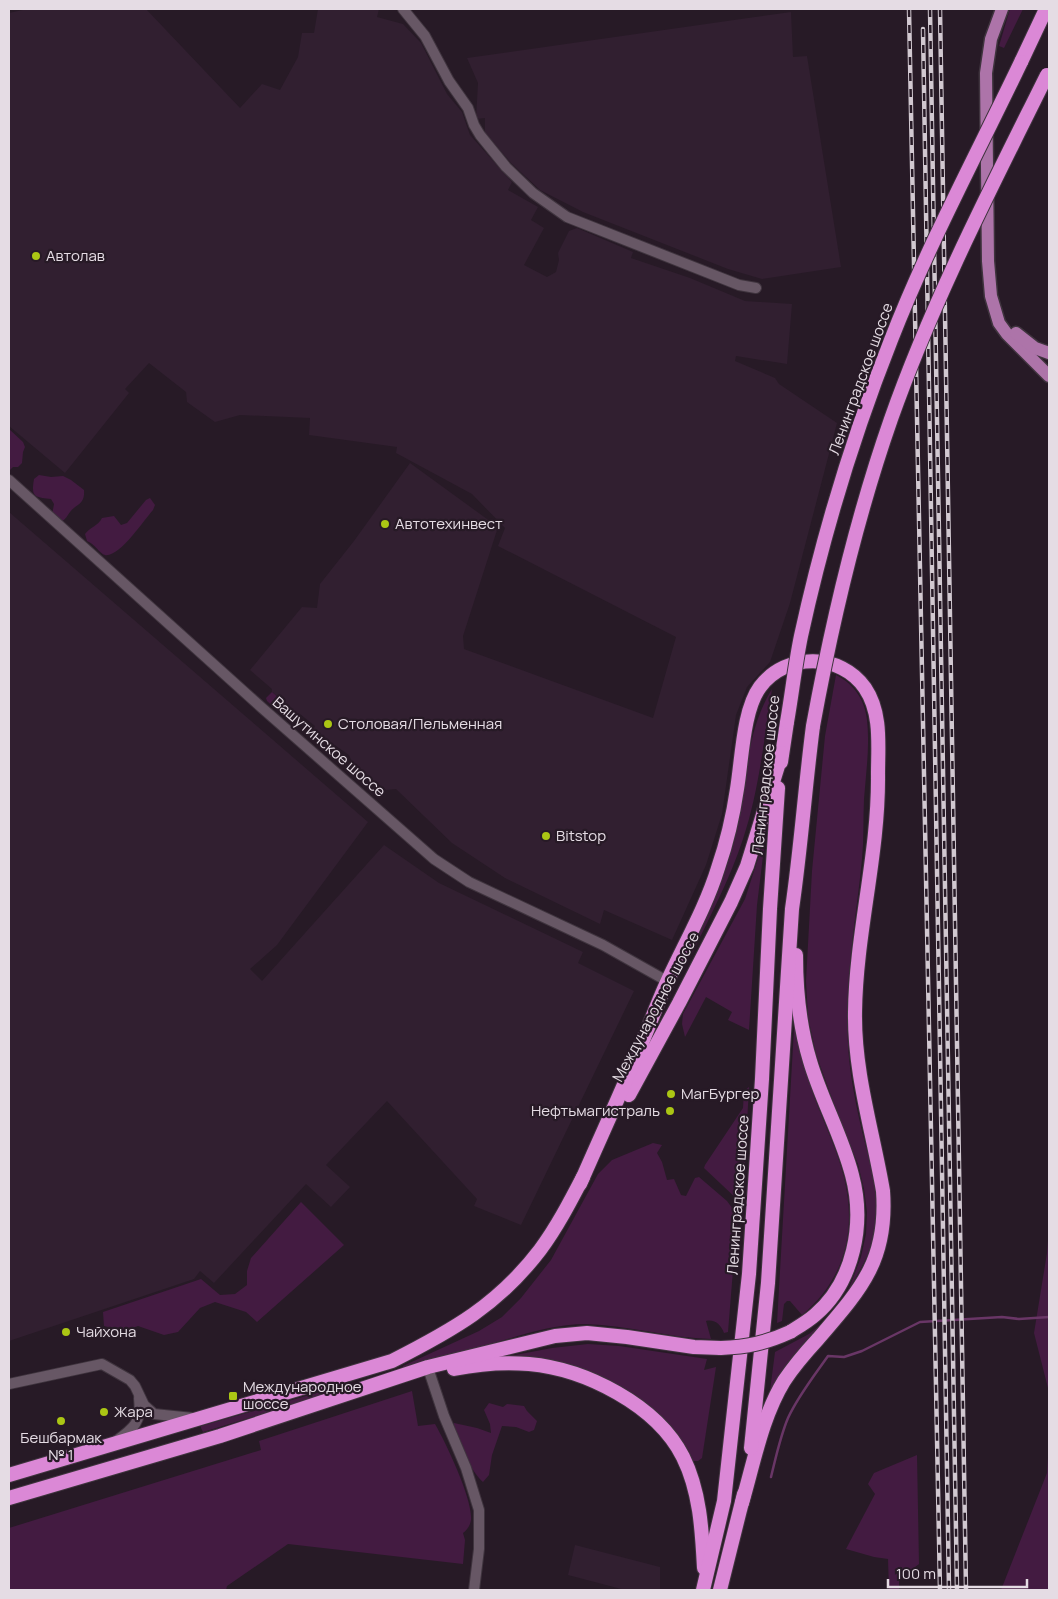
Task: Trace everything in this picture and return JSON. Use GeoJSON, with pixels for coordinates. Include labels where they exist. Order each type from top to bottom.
{"type":"FeatureCollection","features":[{"type":"Feature","properties":{"kind":"highway","name":"Ленинградское шоссе"},"geometry":{"type":"LineString","coordinates":[[704,1588],[724,1501],[749,1274],[777,802],[782,753],[801,638],[840,483],[892,338],[930,249],[1046,9]]}},
{"type":"Feature","properties":{"kind":"highway"},"geometry":{"type":"LineString","coordinates":[[9,1498],[220,1436],[428,1367],[496,1350],[555,1336],[586,1333],[694,1347],[752,1346],[773,1340],[790,1332],[815,1315],[828,1301],[842,1281],[851,1258],[858,1214],[853,1176],[810,1060],[799,1006],[796,960],[798,870],[813,726],[829,640],[841,590],[891,419],[916,353],[954,265],[1048,72]]}},
{"type":"Feature","properties":{"kind":"highway"},"geometry":{"type":"LineString","coordinates":[[580,1184],[717,872],[729,835],[748,714],[755,695],[775,672],[794,663],[814,661],[829,663],[843,669],[860,681],[866,689],[875,708],[877,723],[878,806],[857,972],[855,1013],[857,1056],[883,1191],[882,1235],[874,1262],[861,1285],[785,1380],[769,1411],[742,1503],[720,1590]]}},
{"type":"Feature","properties":{"kind":"highway","name":"Международное шоссе"},"geometry":{"type":"LineString","coordinates":[[9,1475],[392,1361],[441,1336],[488,1305],[518,1277],[541,1248],[561,1218],[679,1003],[731,902],[747,866],[782,753]]}},
{"type":"Feature","properties":{"kind":"highway"},"geometry":{"type":"LineString","coordinates":[[742,1503],[753,1432],[768,1284],[792,909],[798,870]]}},
{"type":"Feature","properties":{"kind":"highway"},"geometry":{"type":"LineString","coordinates":[[404,1376],[430,1374],[462,1367],[530,1364],[581,1376],[611,1389],[634,1404],[652,1418],[670,1437],[683,1456],[698,1504],[702,1535],[704,1588]]}},
{"type":"Feature","properties":{"kind":"main road"},"geometry":{"type":"LineString","coordinates":[[1002,9],[992,39],[986,73],[988,251],[991,296],[999,323],[1007,334],[1049,376]]}},
{"type":"Feature","properties":{"kind":"main road"},"geometry":{"type":"LineString","coordinates":[[991,296],[1000,315],[1020,337],[1035,348],[1049,353]]}},
{"type":"Feature","properties":{"kind":"street"},"geometry":{"type":"LineString","coordinates":[[403,9],[424,36],[449,81],[468,108],[480,135],[506,167],[533,193],[567,217],[739,285],[756,288]]}},
{"type":"Feature","properties":{"kind":"street","name":"Вашутинское шоссе"},"geometry":{"type":"LineString","coordinates":[[9,480],[434,860],[469,882],[603,945],[668,981]]}},
{"type":"Feature","properties":{"kind":"street"},"geometry":{"type":"LineString","coordinates":[[9,1384],[102,1364],[130,1380],[144,1405],[154,1414],[199,1418]]}},
{"type":"Feature","properties":{"kind":"street"},"geometry":{"type":"LineString","coordinates":[[430,1374],[444,1416],[466,1468],[479,1510],[479,1549],[474,1590]]}},
{"type":"Feature","properties":{"kind":"street"},"geometry":{"type":"LineString","coordinates":[[107,1446],[137,1424],[140,1415],[138,1393]]}},
{"type":"Feature","properties":{"kind":"shaded area"},"geometry":{"type":"Polygon","coordinates":[[[27,9],[146,9],[240,108],[262,84],[280,90],[298,57],[302,33],[314,33],[318,9],[379,9],[377,17],[403,24],[421,43],[447,94],[462,112],[470,135],[512,182],[508,190],[538,207],[531,220],[544,228],[524,265],[547,277],[556,272],[559,260],[558,253],[569,231],[577,228],[633,252],[631,258],[690,278],[745,301],[792,304],[787,364],[736,356],[735,361],[775,378],[779,384],[837,423],[790,603],[770,662],[747,687],[736,715],[722,814],[706,865],[672,940],[604,910],[600,924],[505,878],[452,843],[396,789],[386,790],[354,766],[349,755],[313,730],[315,726],[296,713],[250,670],[302,607],[317,608],[320,584],[354,541],[410,463],[498,527],[463,636],[464,649],[653,718],[676,637],[498,546],[505,528],[472,494],[396,453],[397,447],[309,435],[310,418],[240,415],[215,422],[187,402],[186,392],[149,363],[125,389],[129,393],[65,473],[9,426],[9,13],[27,9]]]}},
{"type":"Feature","properties":{"kind":"shaded area"},"geometry":{"type":"Polygon","coordinates":[[[1010,9],[1023,9],[1004,48],[999,46],[1010,9]]]}},
{"type":"Feature","properties":{"kind":"shaded area"},"geometry":{"type":"Polygon","coordinates":[[[791,12],[793,57],[807,56],[841,267],[762,279],[728,269],[583,212],[540,190],[511,163],[485,133],[485,118],[476,119],[478,83],[467,58],[791,12]]]}},
{"type":"Feature","properties":{"kind":"shaded area"},"geometry":{"type":"Polygon","coordinates":[[[9,429],[23,442],[25,447],[22,463],[9,471],[9,429]]]}},
{"type":"Feature","properties":{"kind":"shaded area"},"geometry":{"type":"Polygon","coordinates":[[[39,475],[63,476],[84,490],[82,501],[61,522],[52,515],[54,504],[51,499],[37,497],[34,493],[34,479],[39,475]]]}},
{"type":"Feature","properties":{"kind":"shaded area"},"geometry":{"type":"Polygon","coordinates":[[[150,498],[155,505],[153,510],[117,551],[105,555],[87,541],[85,534],[102,518],[114,516],[121,525],[127,523],[146,500],[150,498]]]}},
{"type":"Feature","properties":{"kind":"shaded area"},"geometry":{"type":"Polygon","coordinates":[[[9,512],[368,822],[277,945],[250,969],[262,981],[384,845],[439,883],[583,952],[578,963],[634,991],[521,1225],[474,1206],[477,1199],[387,1101],[326,1165],[350,1187],[331,1207],[306,1184],[214,1283],[200,1271],[194,1279],[9,1341],[9,512]]]}},
{"type":"Feature","properties":{"kind":"shaded area"},"geometry":{"type":"Polygon","coordinates":[[[836,675],[848,683],[861,699],[866,713],[868,740],[863,852],[849,975],[847,1021],[852,1081],[875,1187],[876,1216],[871,1246],[848,1291],[861,1257],[866,1234],[867,1212],[864,1189],[858,1164],[843,1129],[816,1054],[808,1017],[806,981],[812,871],[825,736],[836,675]]]}},
{"type":"Feature","properties":{"kind":"shaded area"},"geometry":{"type":"Polygon","coordinates":[[[772,689],[749,821],[732,868],[692,954],[687,952],[713,898],[730,856],[738,823],[751,744],[763,706],[772,689]]]}},
{"type":"Feature","properties":{"kind":"shaded area"},"geometry":{"type":"Polygon","coordinates":[[[272,692],[296,713],[291,720],[288,720],[267,701],[266,698],[272,692]]]}},
{"type":"Feature","properties":{"kind":"shaded area"},"geometry":{"type":"Polygon","coordinates":[[[763,843],[749,1030],[728,1020],[732,1012],[706,997],[685,1037],[682,1024],[683,1014],[745,899],[763,843]]]}},
{"type":"Feature","properties":{"kind":"shaded area"},"geometry":{"type":"Polygon","coordinates":[[[794,1029],[796,1029],[815,1099],[844,1177],[848,1197],[848,1235],[838,1270],[829,1286],[817,1301],[802,1315],[790,1301],[787,1301],[784,1304],[782,1321],[777,1323],[794,1029]]]}},
{"type":"Feature","properties":{"kind":"shaded area"},"geometry":{"type":"Polygon","coordinates":[[[749,1087],[743,1199],[738,1200],[704,1168],[743,1108],[744,1091],[749,1087]]]}},
{"type":"Feature","properties":{"kind":"shaded area"},"geometry":{"type":"Polygon","coordinates":[[[653,1143],[662,1145],[657,1153],[662,1162],[667,1180],[674,1179],[681,1195],[686,1196],[695,1178],[699,1177],[727,1201],[735,1212],[737,1221],[728,1332],[724,1333],[717,1323],[712,1321],[706,1321],[711,1339],[602,1325],[560,1326],[402,1369],[403,1366],[479,1331],[502,1317],[521,1298],[551,1260],[598,1174],[612,1160],[653,1143]]]}},
{"type":"Feature","properties":{"kind":"shaded area"},"geometry":{"type":"Polygon","coordinates":[[[301,1202],[344,1245],[257,1322],[246,1312],[215,1302],[200,1308],[178,1332],[164,1335],[138,1326],[125,1331],[104,1326],[103,1312],[201,1279],[220,1295],[235,1294],[247,1285],[247,1271],[251,1258],[301,1202]]]}},
{"type":"Feature","properties":{"kind":"shaded area"},"geometry":{"type":"Polygon","coordinates":[[[1049,1227],[1049,1392],[1034,1333],[1047,1253],[1049,1227]]]}},
{"type":"Feature","properties":{"kind":"shaded area"},"geometry":{"type":"Polygon","coordinates":[[[823,1323],[794,1355],[770,1391],[775,1352],[809,1334],[823,1323]]]}},
{"type":"Feature","properties":{"kind":"shaded area"},"geometry":{"type":"Polygon","coordinates":[[[588,1344],[619,1346],[707,1359],[704,1370],[716,1367],[702,1458],[698,1461],[692,1461],[649,1408],[623,1388],[590,1372],[565,1364],[510,1356],[552,1348],[588,1344]]]}},
{"type":"Feature","properties":{"kind":"shaded area"},"geometry":{"type":"Polygon","coordinates":[[[412,1391],[418,1426],[435,1424],[452,1457],[468,1499],[471,1520],[468,1528],[463,1533],[465,1540],[463,1564],[288,1544],[227,1586],[226,1590],[9,1590],[9,1528],[261,1450],[259,1441],[412,1391]]]}},
{"type":"Feature","properties":{"kind":"shaded area"},"geometry":{"type":"Polygon","coordinates":[[[320,1392],[322,1396],[203,1432],[201,1428],[201,1426],[320,1392]]]}},
{"type":"Feature","properties":{"kind":"shaded area"},"geometry":{"type":"Polygon","coordinates":[[[489,1403],[503,1407],[507,1404],[524,1406],[537,1421],[534,1430],[529,1432],[516,1427],[502,1426],[492,1455],[489,1475],[483,1482],[464,1454],[454,1423],[491,1433],[490,1424],[484,1410],[489,1403]]]}},
{"type":"Feature","properties":{"kind":"shaded area"},"geometry":{"type":"Polygon","coordinates":[[[1049,1442],[1049,1590],[1001,1590],[1047,1473],[1049,1442]]]}},
{"type":"Feature","properties":{"kind":"shaded area"},"geometry":{"type":"Polygon","coordinates":[[[917,1455],[919,1564],[899,1575],[899,1590],[889,1590],[888,1559],[846,1549],[875,1494],[868,1484],[874,1473],[917,1455]]]}},
{"type":"Feature","properties":{"kind":"shaded area"},"geometry":{"type":"Polygon","coordinates":[[[575,1545],[660,1567],[660,1590],[625,1590],[568,1575],[575,1545]]]}},
{"type":"Feature","properties":{"kind":"waterway"},"geometry":{"type":"LineString","coordinates":[[771,1477],[780,1440],[788,1418],[801,1394],[828,1356],[844,1357],[862,1351],[920,1322],[1002,1317],[1019,1319],[1049,1317]]}},
{"type":"Feature","properties":{"kind":"railway"},"geometry":{"type":"LineString","coordinates":[[909,9],[940,1590]]}},
{"type":"Feature","properties":{"kind":"railway"},"geometry":{"type":"LineString","coordinates":[[930,9],[957,1590]]}},
{"type":"Feature","properties":{"kind":"railway"},"geometry":{"type":"LineString","coordinates":[[940,9],[966,1590]]}},
{"type":"Feature","properties":{"kind":"railway"},"geometry":{"type":"LineString","coordinates":[[923,29],[949,1590]]}},
{"type":"Feature","properties":{"kind":"place","name":"Автолав"},"geometry":{"type":"Point","coordinates":[36,256]}},
{"type":"Feature","properties":{"kind":"place","name":"Автотехинвест"},"geometry":{"type":"Point","coordinates":[385,524]}},
{"type":"Feature","properties":{"kind":"place","name":"Столовая/Пельменная"},"geometry":{"type":"Point","coordinates":[328,724]}},
{"type":"Feature","properties":{"kind":"place","name":"Bitstop"},"geometry":{"type":"Point","coordinates":[546,836]}},
{"type":"Feature","properties":{"kind":"place","name":"МагБургер"},"geometry":{"type":"Point","coordinates":[671,1094]}},
{"type":"Feature","properties":{"kind":"place","name":"Нефтьмагистраль"},"geometry":{"type":"Point","coordinates":[670,1111]}},
{"type":"Feature","properties":{"kind":"place","name":"Чайхона"},"geometry":{"type":"Point","coordinates":[66,1332]}},
{"type":"Feature","properties":{"kind":"place","name":"Международное шоссе"},"geometry":{"type":"Point","coordinates":[233,1396]}},
{"type":"Feature","properties":{"kind":"place","name":"Жара"},"geometry":{"type":"Point","coordinates":[104,1412]}},
{"type":"Feature","properties":{"kind":"place","name":"Бешбармак № 1"},"geometry":{"type":"Point","coordinates":[61,1421]}}]}
